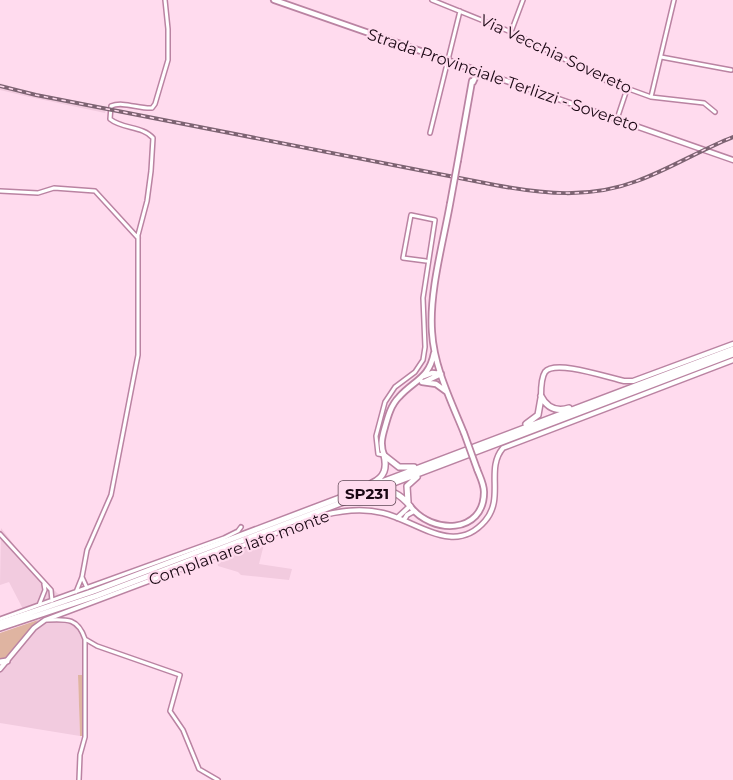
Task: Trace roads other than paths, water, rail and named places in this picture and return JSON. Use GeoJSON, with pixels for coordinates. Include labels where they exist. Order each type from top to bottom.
{"type":"FeatureCollection","features":[{"type":"Feature","properties":{"kind":"highway","name":"SP231"},"geometry":{"type":"LineString","coordinates":[[410,507],[407,489],[413,479],[459,455],[733,349]]}},
{"type":"Feature","properties":{"kind":"highway","name":"SP231"},"geometry":{"type":"LineString","coordinates":[[0,630],[96,596],[459,455],[733,354]]}},
{"type":"Feature","properties":{"kind":"highway"},"geometry":{"type":"LineString","coordinates":[[541,396],[547,406],[560,410],[612,395]]}},
{"type":"Feature","properties":{"kind":"highway"},"geometry":{"type":"LineString","coordinates":[[499,438],[534,419],[539,412],[541,396]]}},
{"type":"Feature","properties":{"kind":"highway","name":"SP231"},"geometry":{"type":"LineString","coordinates":[[384,455],[397,466],[407,468],[459,455]]}},
{"type":"Feature","properties":{"kind":"highway","name":"SP231"},"geometry":{"type":"LineString","coordinates":[[328,505],[380,478],[386,467],[384,455]]}},
{"type":"Feature","properties":{"kind":"highway","name":"SP231"},"geometry":{"type":"LineString","coordinates":[[0,623],[328,505],[383,490],[396,493],[410,507]]}},
{"type":"Feature","properties":{"kind":"main road","name":"Strada Provinciale Terlizzi - Sovereto"},"geometry":{"type":"LineString","coordinates":[[274,0],[475,70]]}},
{"type":"Feature","properties":{"kind":"main road"},"geometry":{"type":"LineString","coordinates":[[410,507],[425,520],[436,525],[452,526],[468,521],[478,511],[483,499],[483,488],[477,469],[441,374],[431,315],[475,70]]}},
{"type":"Feature","properties":{"kind":"main road"},"geometry":{"type":"LineString","coordinates":[[422,380],[431,364],[435,349]]}},
{"type":"Feature","properties":{"kind":"main road"},"geometry":{"type":"LineString","coordinates":[[384,455],[382,439],[390,411],[400,396],[422,380],[441,374]]}},
{"type":"Feature","properties":{"kind":"main road"},"geometry":{"type":"LineString","coordinates":[[422,380],[438,385],[449,394]]}},
{"type":"Feature","properties":{"kind":"street"},"geometry":{"type":"LineString","coordinates":[[76,592],[82,578],[87,550],[111,495],[138,355],[139,238],[152,171],[153,138],[143,131],[114,122],[110,119],[109,112],[111,106],[116,104],[152,108],[155,104],[168,60],[165,0]]}},
{"type":"Feature","properties":{"kind":"street","name":"Via Vecchia Sovereto"},"geometry":{"type":"LineString","coordinates":[[432,0],[512,32],[586,72],[627,89],[651,97],[704,103],[715,112]]}},
{"type":"Feature","properties":{"kind":"street"},"geometry":{"type":"LineString","coordinates":[[512,32],[523,0]]}},
{"type":"Feature","properties":{"kind":"street"},"geometry":{"type":"LineString","coordinates":[[651,97],[674,0]]}},
{"type":"Feature","properties":{"kind":"street"},"geometry":{"type":"LineString","coordinates":[[430,133],[459,10]]}},
{"type":"Feature","properties":{"kind":"street"},"geometry":{"type":"LineString","coordinates":[[661,57],[732,70]]}},
{"type":"Feature","properties":{"kind":"street","name":"Strada Provinciale Terlizzi - Sovereto"},"geometry":{"type":"LineString","coordinates":[[475,70],[733,160]]}},
{"type":"Feature","properties":{"kind":"street"},"geometry":{"type":"LineString","coordinates":[[617,119],[627,89]]}},
{"type":"Feature","properties":{"kind":"street"},"geometry":{"type":"LineString","coordinates":[[0,191],[38,194],[54,188],[95,191],[139,238]]}},
{"type":"Feature","properties":{"kind":"street"},"geometry":{"type":"LineString","coordinates":[[384,455],[378,454],[376,442],[385,402],[395,387],[420,366],[425,354],[423,306],[435,220],[411,215],[403,258],[426,261]]}},
{"type":"Feature","properties":{"kind":"street"},"geometry":{"type":"LineString","coordinates":[[541,396],[543,375],[553,368],[563,367],[633,381],[733,344]]}},
{"type":"Feature","properties":{"kind":"street","name":"Complanare lato monte"},"geometry":{"type":"LineString","coordinates":[[2,664],[34,628],[45,620],[324,514],[364,510],[404,520],[436,535],[448,537],[474,531],[491,513],[496,498],[495,465],[497,455],[503,448],[733,360]]}},
{"type":"Feature","properties":{"kind":"street"},"geometry":{"type":"LineString","coordinates":[[404,520],[410,507]]}},
{"type":"Feature","properties":{"kind":"street"},"geometry":{"type":"LineString","coordinates":[[397,518],[410,507]]}},
{"type":"Feature","properties":{"kind":"street"},"geometry":{"type":"LineString","coordinates":[[0,619],[234,534],[240,527]]}},
{"type":"Feature","properties":{"kind":"street"},"geometry":{"type":"LineString","coordinates":[[0,534],[44,583],[63,597]]}},
{"type":"Feature","properties":{"kind":"street"},"geometry":{"type":"LineString","coordinates":[[82,578],[87,588]]}},
{"type":"Feature","properties":{"kind":"street"},"geometry":{"type":"LineString","coordinates":[[44,583],[45,590],[52,601]]}},
{"type":"Feature","properties":{"kind":"street"},"geometry":{"type":"LineString","coordinates":[[39,605],[45,590]]}},
{"type":"Feature","properties":{"kind":"street"},"geometry":{"type":"LineString","coordinates":[[51,590],[52,601]]}},
{"type":"Feature","properties":{"kind":"street"},"geometry":{"type":"LineString","coordinates":[[45,620],[71,621],[81,627],[85,639],[85,737],[80,755],[79,780]]}},
{"type":"Feature","properties":{"kind":"street"},"geometry":{"type":"LineString","coordinates":[[85,639],[97,646],[180,675],[170,711],[183,730],[199,769],[218,780]]}},
{"type":"Feature","properties":{"kind":"railway"},"geometry":{"type":"LineString","coordinates":[[0,86],[36,95],[531,191],[584,193],[619,187],[649,176],[733,137]]}}]}
